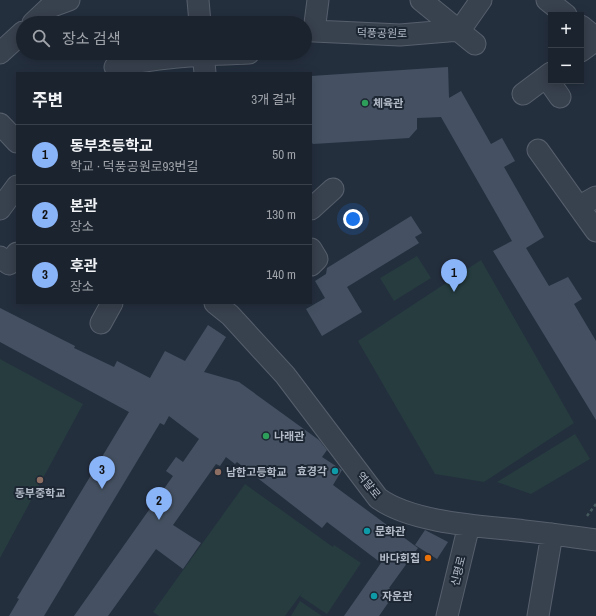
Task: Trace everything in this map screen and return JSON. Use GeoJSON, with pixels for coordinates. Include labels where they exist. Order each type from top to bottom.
{"type":"FeatureCollection","features":[{"type":"Feature","properties":{"kind":"street"},"geometry":{"type":"LineString","coordinates":[[40,16],[50,7],[69,0]]}},
{"type":"Feature","properties":{"kind":"street"},"geometry":{"type":"LineString","coordinates":[[198,0],[199,16]]}},
{"type":"Feature","properties":{"kind":"street","name":"덕풍공원로"},"geometry":{"type":"LineString","coordinates":[[318,0],[314,31],[400,35],[460,30]]}},
{"type":"Feature","properties":{"kind":"street"},"geometry":{"type":"LineString","coordinates":[[421,0],[460,30],[475,44]]}},
{"type":"Feature","properties":{"kind":"street"},"geometry":{"type":"LineString","coordinates":[[460,30],[481,0]]}},
{"type":"Feature","properties":{"kind":"street"},"geometry":{"type":"LineString","coordinates":[[584,29],[596,39],[584,49]]}},
{"type":"Feature","properties":{"kind":"street"},"geometry":{"type":"LineString","coordinates":[[0,53],[16,38]]}},
{"type":"Feature","properties":{"kind":"street"},"geometry":{"type":"LineString","coordinates":[[115,67],[127,64],[203,60]]}},
{"type":"Feature","properties":{"kind":"street"},"geometry":{"type":"LineString","coordinates":[[523,94],[548,76]]}},
{"type":"Feature","properties":{"kind":"street"},"geometry":{"type":"LineString","coordinates":[[554,84],[560,97]]}},
{"type":"Feature","properties":{"kind":"street"},"geometry":{"type":"LineString","coordinates":[[0,124],[16,141]]}},
{"type":"Feature","properties":{"kind":"street"},"geometry":{"type":"LineString","coordinates":[[538,150],[588,201],[596,231]]}},
{"type":"Feature","properties":{"kind":"street"},"geometry":{"type":"LineString","coordinates":[[0,208],[16,187]]}},
{"type":"Feature","properties":{"kind":"street"},"geometry":{"type":"LineString","coordinates":[[312,208],[334,189]]}},
{"type":"Feature","properties":{"kind":"street"},"geometry":{"type":"LineString","coordinates":[[312,252],[317,259],[312,264]]}},
{"type":"Feature","properties":{"kind":"street"},"geometry":{"type":"LineString","coordinates":[[101,323],[111,304]]}},
{"type":"Feature","properties":{"kind":"street","name":"역말로"},"geometry":{"type":"LineString","coordinates":[[225,307],[285,375],[378,498],[389,506],[427,518],[469,525],[596,540]]}},
{"type":"Feature","properties":{"kind":"street","name":"신평로"},"geometry":{"type":"LineString","coordinates":[[447,616],[469,525]]}},
{"type":"Feature","properties":{"kind":"street"},"geometry":{"type":"LineString","coordinates":[[538,616],[552,534]]}},
{"type":"Feature","properties":{"kind":"path"},"geometry":{"type":"LineString","coordinates":[[587,516],[596,504]]}},
{"type":"Feature","properties":{"kind":"green space"},"geometry":{"type":"Polygon","coordinates":[[[417,256],[431,278],[394,301],[380,278],[417,256]]]}},
{"type":"Feature","properties":{"kind":"green space"},"geometry":{"type":"Polygon","coordinates":[[[481,260],[574,423],[484,482],[435,474],[358,341],[481,260]]]}},
{"type":"Feature","properties":{"kind":"green space"},"geometry":{"type":"Polygon","coordinates":[[[0,359],[83,404],[0,558],[0,359]]]}},
{"type":"Feature","properties":{"kind":"green space"},"geometry":{"type":"Polygon","coordinates":[[[575,434],[590,459],[531,494],[497,482],[575,434]]]}},
{"type":"Feature","properties":{"kind":"green space"},"geometry":{"type":"Polygon","coordinates":[[[245,484],[333,547],[334,545],[361,563],[327,614],[300,596],[304,590],[285,616],[159,616],[153,612],[245,484]]]}},
{"type":"Feature","properties":{"kind":"green space"},"geometry":{"type":"Polygon","coordinates":[[[300,601],[322,616],[291,616],[300,601]]]}},
{"type":"Feature","properties":{"kind":"building"},"geometry":{"type":"Polygon","coordinates":[[[448,67],[449,98],[461,91],[491,144],[502,138],[515,161],[504,167],[544,237],[526,248],[549,286],[568,277],[582,299],[574,304],[596,341],[596,420],[493,251],[512,241],[441,117],[417,118],[417,129],[409,138],[313,144],[312,76],[448,67]]]}},
{"type":"Feature","properties":{"kind":"building"},"geometry":{"type":"Polygon","coordinates":[[[411,216],[422,233],[415,237],[419,243],[347,287],[362,312],[322,336],[306,309],[325,298],[315,281],[326,274],[327,268],[411,216]]]}},
{"type":"Feature","properties":{"kind":"building"},"geometry":{"type":"Polygon","coordinates":[[[0,308],[75,346],[74,348],[114,367],[117,361],[150,378],[165,351],[185,361],[208,325],[226,337],[204,372],[239,382],[319,440],[327,450],[322,457],[342,470],[333,485],[418,548],[389,588],[395,593],[379,616],[344,616],[381,563],[327,522],[322,528],[237,462],[235,464],[226,457],[220,466],[216,464],[173,525],[201,543],[183,569],[156,549],[108,616],[74,616],[173,476],[166,471],[176,457],[183,462],[199,439],[169,416],[164,425],[160,423],[44,616],[9,616],[19,599],[17,598],[129,412],[0,342],[0,308]]]}},
{"type":"Feature","properties":{"kind":"building"},"geometry":{"type":"Polygon","coordinates":[[[425,530],[448,542],[437,559],[415,545],[425,530]]]}},
{"type":"Feature","properties":{"kind":"place","name":"체육관"},"geometry":{"type":"Point","coordinates":[365,103]}},
{"type":"Feature","properties":{"kind":"place","name":"동부초등학교"},"geometry":{"type":"Point","coordinates":[454,292]}},
{"type":"Feature","properties":{"kind":"place","name":"나래관"},"geometry":{"type":"Point","coordinates":[266,436]}},
{"type":"Feature","properties":{"kind":"place","name":"효경각"},"geometry":{"type":"Point","coordinates":[335,471]}},
{"type":"Feature","properties":{"kind":"place","name":"남한고등학교"},"geometry":{"type":"Point","coordinates":[218,472]}},
{"type":"Feature","properties":{"kind":"place","name":"동부중학교"},"geometry":{"type":"Point","coordinates":[40,480]}},
{"type":"Feature","properties":{"kind":"place","name":"후관"},"geometry":{"type":"Point","coordinates":[102,489]}},
{"type":"Feature","properties":{"kind":"place","name":"본관"},"geometry":{"type":"Point","coordinates":[159,520]}},
{"type":"Feature","properties":{"kind":"place","name":"문화관"},"geometry":{"type":"Point","coordinates":[367,531]}},
{"type":"Feature","properties":{"kind":"place","name":"바다회집"},"geometry":{"type":"Point","coordinates":[428,558]}},
{"type":"Feature","properties":{"kind":"place","name":"자운관"},"geometry":{"type":"Point","coordinates":[374,596]}}]}
